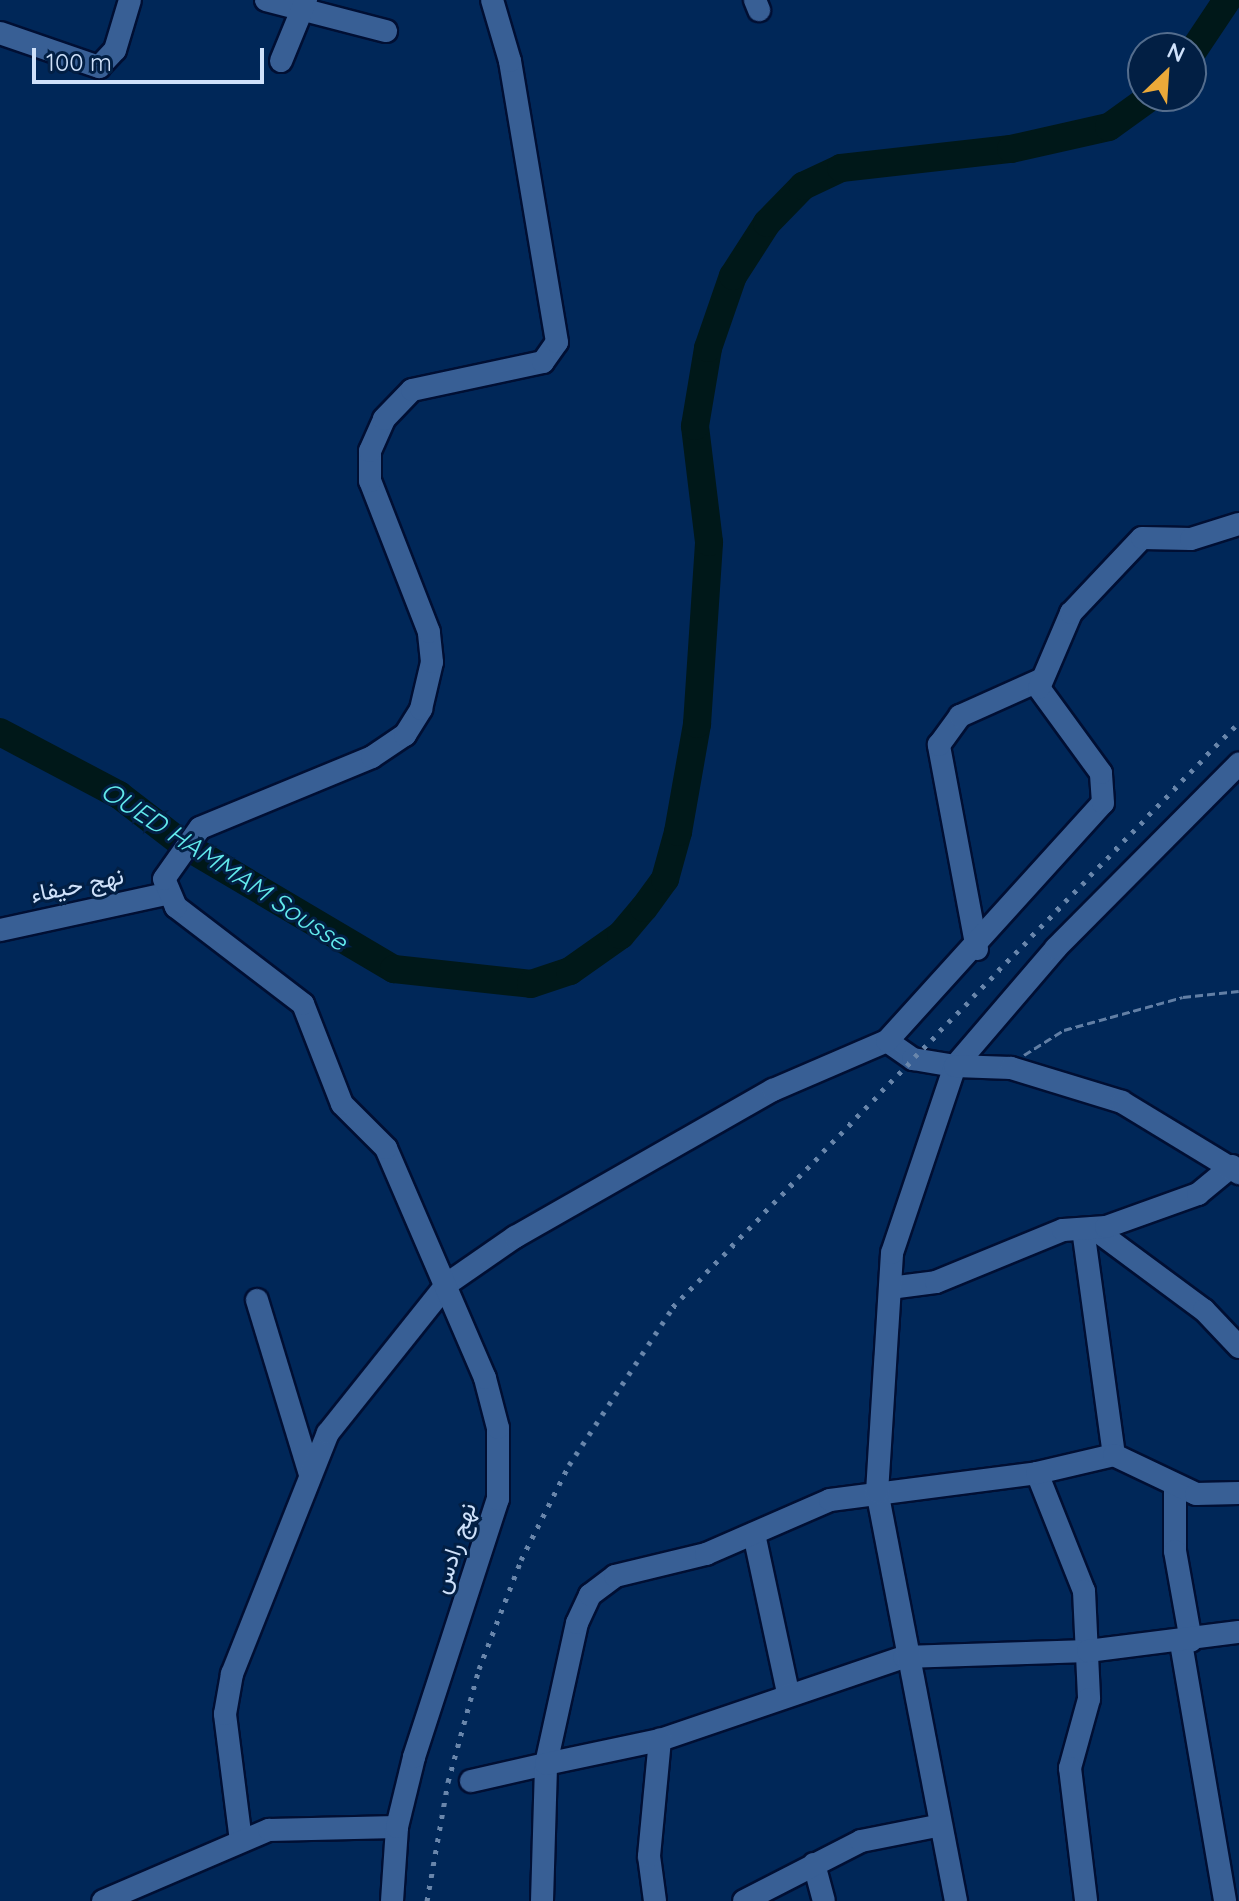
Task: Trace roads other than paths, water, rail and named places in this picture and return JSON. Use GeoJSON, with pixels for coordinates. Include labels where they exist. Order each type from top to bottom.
{"type":"FeatureCollection","features":[{"type":"Feature","properties":{"kind":"street"},"geometry":{"type":"LineString","coordinates":[[0,33],[99,67],[115,50],[130,0]]}},
{"type":"Feature","properties":{"kind":"street"},"geometry":{"type":"LineString","coordinates":[[266,0],[304,4],[386,31]]}},
{"type":"Feature","properties":{"kind":"street"},"geometry":{"type":"LineString","coordinates":[[165,894],[174,858],[200,828],[372,757],[416,723],[431,649],[370,481],[375,437],[412,390],[543,362],[555,350],[510,61],[492,0]]}},
{"type":"Feature","properties":{"kind":"street"},"geometry":{"type":"LineString","coordinates":[[281,61],[304,4]]}},
{"type":"Feature","properties":{"kind":"street"},"geometry":{"type":"LineString","coordinates":[[241,1841],[225,1714],[232,1674],[328,1433],[447,1284],[515,1237],[773,1090],[887,1041],[977,949],[1079,837],[1105,796],[1101,773],[1041,695],[1040,680],[1071,613],[1133,544],[1154,536],[1191,539],[1239,524]]}},
{"type":"Feature","properties":{"kind":"street"},"geometry":{"type":"LineString","coordinates":[[977,949],[939,745],[960,716],[1040,680]]}},
{"type":"Feature","properties":{"kind":"street"},"geometry":{"type":"LineString","coordinates":[[956,1901],[937,1826],[904,1657],[877,1492],[896,1237],[955,1066],[1056,948],[1239,764]]}},
{"type":"Feature","properties":{"kind":"street","name":"نهج حيفاء"},"geometry":{"type":"LineString","coordinates":[[0,930],[165,894]]}},
{"type":"Feature","properties":{"kind":"street","name":"نهج رادس"},"geometry":{"type":"LineString","coordinates":[[165,894],[303,1004],[342,1104],[383,1141],[485,1378],[502,1465],[498,1499],[397,1827],[392,1901]]}},
{"type":"Feature","properties":{"kind":"street"},"geometry":{"type":"LineString","coordinates":[[887,1041],[913,1059],[955,1066],[1011,1068],[1122,1102],[1235,1169],[1198,1194],[1088,1228],[936,1282],[890,1288]]}},
{"type":"Feature","properties":{"kind":"street"},"geometry":{"type":"LineString","coordinates":[[1088,1228],[1204,1310],[1239,1347]]}},
{"type":"Feature","properties":{"kind":"street"},"geometry":{"type":"LineString","coordinates":[[1088,1228],[1114,1455]]}},
{"type":"Feature","properties":{"kind":"street"},"geometry":{"type":"LineString","coordinates":[[257,1300],[310,1474]]}},
{"type":"Feature","properties":{"kind":"street"},"geometry":{"type":"LineString","coordinates":[[542,1901],[546,1764],[577,1623],[601,1583],[754,1534],[830,1500],[1037,1473],[1114,1455],[1175,1487],[1217,1498],[1239,1493]]}},
{"type":"Feature","properties":{"kind":"street"},"geometry":{"type":"LineString","coordinates":[[1037,1473],[1084,1591],[1089,1699],[1070,1768],[1086,1901]]}},
{"type":"Feature","properties":{"kind":"street"},"geometry":{"type":"LineString","coordinates":[[1175,1487],[1175,1551],[1225,1901]]}},
{"type":"Feature","properties":{"kind":"street"},"geometry":{"type":"LineString","coordinates":[[754,1534],[788,1692]]}},
{"type":"Feature","properties":{"kind":"street"},"geometry":{"type":"LineString","coordinates":[[471,1781],[660,1740],[788,1692],[904,1657],[1088,1651],[1186,1642],[1239,1632]]}},
{"type":"Feature","properties":{"kind":"street"},"geometry":{"type":"LineString","coordinates":[[655,1901],[649,1856],[660,1740]]}},
{"type":"Feature","properties":{"kind":"street"},"geometry":{"type":"LineString","coordinates":[[744,1901],[861,1841],[937,1826]]}},
{"type":"Feature","properties":{"kind":"street"},"geometry":{"type":"LineString","coordinates":[[103,1901],[269,1830],[397,1827]]}},
{"type":"Feature","properties":{"kind":"street"},"geometry":{"type":"LineString","coordinates":[[814,1864],[824,1901]]}},
{"type":"Feature","properties":{"kind":"waterway","name":"OUED HAMMAM Sousse"},"geometry":{"type":"LineString","coordinates":[[1206,32],[1227,0]]}},
{"type":"Feature","properties":{"kind":"waterway","name":"OUED HAMMAM Sousse"},"geometry":{"type":"LineString","coordinates":[[0,732],[119,795],[184,845],[394,969],[531,984],[570,971],[621,935],[644,908],[665,879],[678,832],[697,724],[709,542],[695,426],[708,348],[733,276],[767,223],[803,186],[841,168],[1011,149],[1109,127],[1130,112]]}},
{"type":"Feature","properties":{"kind":"railway"},"geometry":{"type":"LineString","coordinates":[[427,1901],[448,1782],[479,1669],[521,1560],[569,1465],[673,1307],[1239,722]]}}]}
